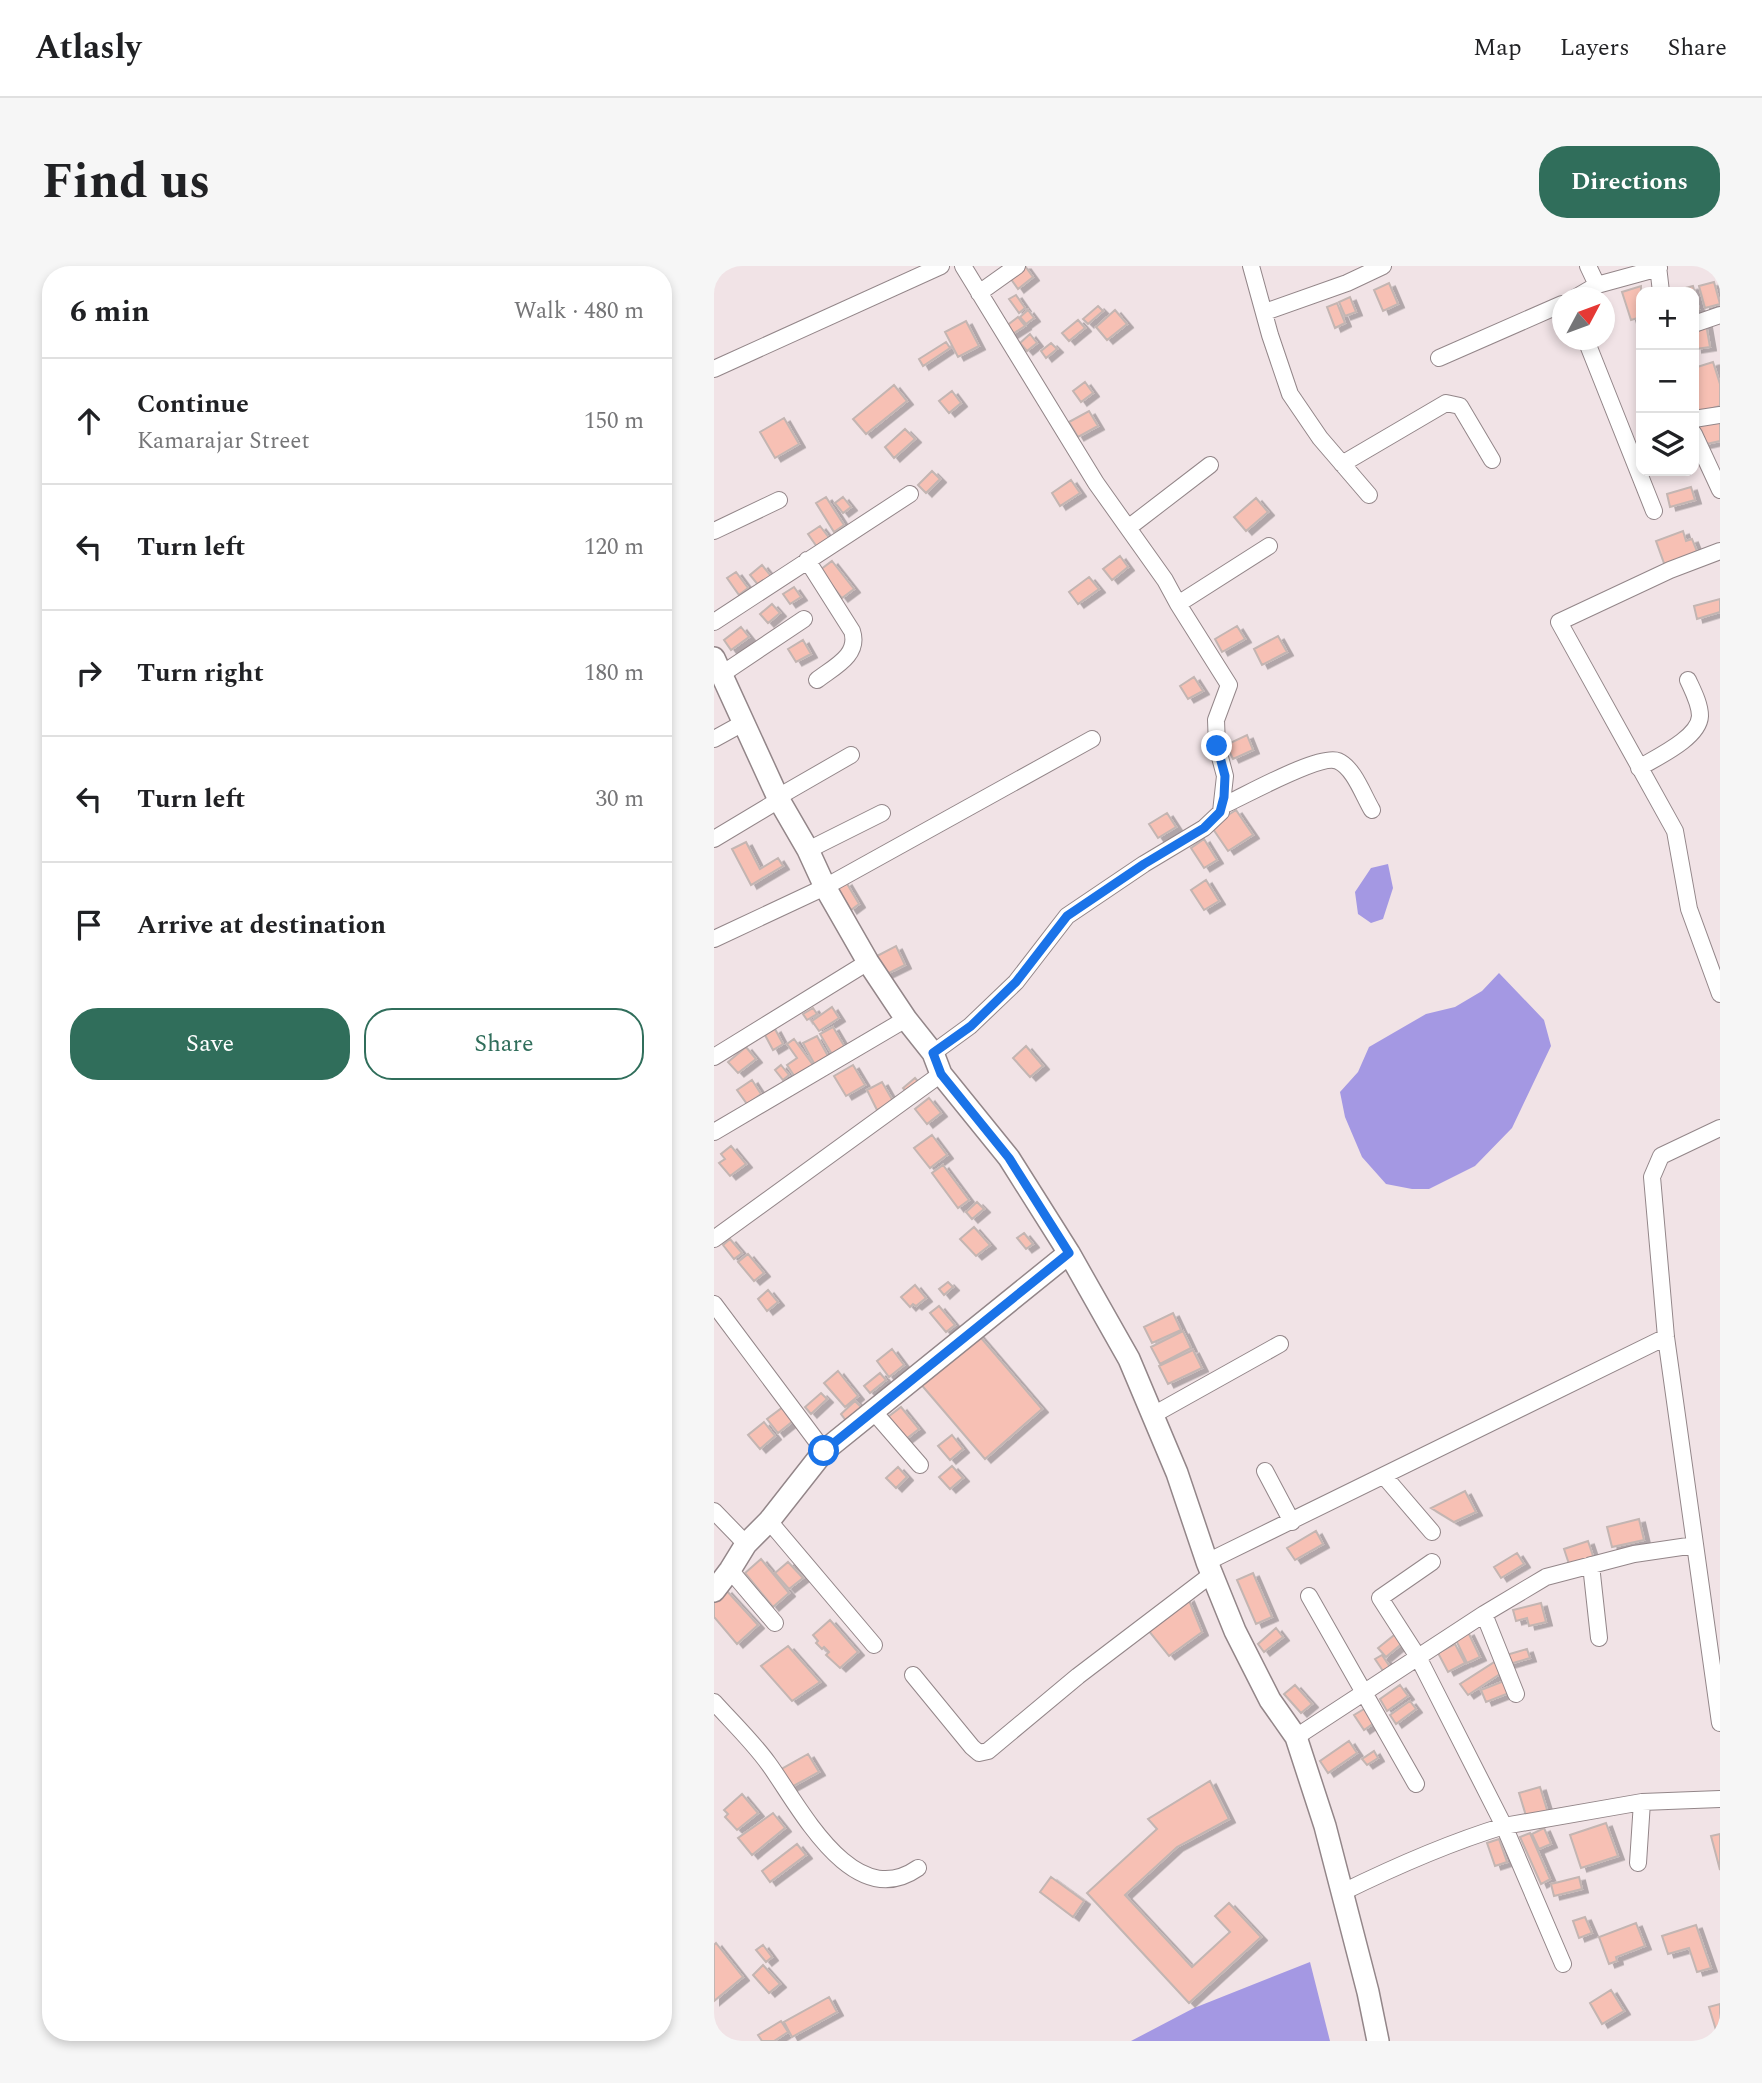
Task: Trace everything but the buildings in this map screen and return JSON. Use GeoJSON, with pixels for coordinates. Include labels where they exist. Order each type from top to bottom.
{"type":"FeatureCollection","features":[{"type":"Feature","properties":{"kind":"street"},"geometry":{"type":"LineString","coordinates":[[714,369],[942,266]]}},
{"type":"Feature","properties":{"kind":"street"},"geometry":{"type":"LineString","coordinates":[[933,1053],[971,1026],[1016,982],[1067,916],[1144,864],[1204,828],[1220,812],[1225,776],[1217,746],[1216,720],[1229,685],[1165,580],[1096,483],[963,266]]}},
{"type":"Feature","properties":{"kind":"street"},"geometry":{"type":"LineString","coordinates":[[979,293],[1017,266]]}},
{"type":"Feature","properties":{"kind":"street"},"geometry":{"type":"LineString","coordinates":[[1251,266],[1290,394],[1320,438],[1369,495]]}},
{"type":"Feature","properties":{"kind":"street"},"geometry":{"type":"LineString","coordinates":[[1265,312],[1348,283],[1383,266]]}},
{"type":"Feature","properties":{"kind":"street"},"geometry":{"type":"LineString","coordinates":[[1588,266],[1597,285]]}},
{"type":"Feature","properties":{"kind":"street"},"geometry":{"type":"LineString","coordinates":[[1594,287],[1659,267],[1661,287]]}},
{"type":"Feature","properties":{"kind":"street"},"geometry":{"type":"LineString","coordinates":[[1439,358],[1552,308]]}},
{"type":"Feature","properties":{"kind":"street"},"geometry":{"type":"LineString","coordinates":[[1699,322],[1720,315]]}},
{"type":"Feature","properties":{"kind":"street"},"geometry":{"type":"LineString","coordinates":[[1590,350],[1654,511]]}},
{"type":"Feature","properties":{"kind":"street"},"geometry":{"type":"LineString","coordinates":[[1342,464],[1440,405],[1451,402],[1460,406],[1492,460]]}},
{"type":"Feature","properties":{"kind":"street"},"geometry":{"type":"LineString","coordinates":[[1699,418],[1720,415]]}},
{"type":"Feature","properties":{"kind":"street"},"geometry":{"type":"LineString","coordinates":[[1699,445],[1720,491]]}},
{"type":"Feature","properties":{"kind":"street"},"geometry":{"type":"LineString","coordinates":[[1128,527],[1210,465]]}},
{"type":"Feature","properties":{"kind":"street"},"geometry":{"type":"LineString","coordinates":[[714,622],[910,494]]}},
{"type":"Feature","properties":{"kind":"street"},"geometry":{"type":"LineString","coordinates":[[714,531],[779,500]]}},
{"type":"Feature","properties":{"kind":"street"},"geometry":{"type":"LineString","coordinates":[[1178,604],[1269,546]]}},
{"type":"Feature","properties":{"kind":"street"},"geometry":{"type":"LineString","coordinates":[[1720,551],[1670,570],[1559,622],[1675,831],[1689,909],[1720,994]]}},
{"type":"Feature","properties":{"kind":"street"},"geometry":{"type":"LineString","coordinates":[[807,560],[855,639],[855,647],[847,657],[817,680]]}},
{"type":"Feature","properties":{"kind":"street"},"geometry":{"type":"LineString","coordinates":[[804,619],[718,666],[778,799],[868,962],[906,1019],[933,1053],[941,1074],[1009,1158],[1069,1253],[1129,1359],[1177,1473],[1209,1568],[1248,1658],[1270,1700],[1296,1737],[1318,1801],[1368,1992],[1378,2041]]}},
{"type":"Feature","properties":{"kind":"street"},"geometry":{"type":"LineString","coordinates":[[1639,768],[1698,728],[1700,715],[1688,680]]}},
{"type":"Feature","properties":{"kind":"street"},"geometry":{"type":"LineString","coordinates":[[714,739],[745,722]]}},
{"type":"Feature","properties":{"kind":"street"},"geometry":{"type":"LineString","coordinates":[[714,939],[825,887],[1092,739]]}},
{"type":"Feature","properties":{"kind":"street"},"geometry":{"type":"LineString","coordinates":[[714,839],[851,755]]}},
{"type":"Feature","properties":{"kind":"street"},"geometry":{"type":"LineString","coordinates":[[1222,806],[1308,765],[1324,760],[1337,760],[1348,768],[1371,810]]}},
{"type":"Feature","properties":{"kind":"street"},"geometry":{"type":"LineString","coordinates":[[808,850],[882,813]]}},
{"type":"Feature","properties":{"kind":"street"},"geometry":{"type":"LineString","coordinates":[[714,1057],[868,962]]}},
{"type":"Feature","properties":{"kind":"street"},"geometry":{"type":"LineString","coordinates":[[714,1132],[906,1019]]}},
{"type":"Feature","properties":{"kind":"street"},"geometry":{"type":"LineString","coordinates":[[714,1239],[941,1074]]}},
{"type":"Feature","properties":{"kind":"street"},"geometry":{"type":"LineString","coordinates":[[1720,1128],[1661,1156],[1652,1177],[1666,1336],[1720,1723]]}},
{"type":"Feature","properties":{"kind":"street"},"geometry":{"type":"LineString","coordinates":[[714,1591],[746,1544],[769,1521],[824,1451],[1069,1253]]}},
{"type":"Feature","properties":{"kind":"street"},"geometry":{"type":"LineString","coordinates":[[714,1304],[824,1451]]}},
{"type":"Feature","properties":{"kind":"street"},"geometry":{"type":"LineString","coordinates":[[913,1675],[972,1746],[979,1753],[988,1751],[1209,1568],[1292,1522],[1666,1336]]}},
{"type":"Feature","properties":{"kind":"street"},"geometry":{"type":"LineString","coordinates":[[1153,1415],[1280,1345]]}},
{"type":"Feature","properties":{"kind":"street"},"geometry":{"type":"LineString","coordinates":[[874,1412],[920,1465]]}},
{"type":"Feature","properties":{"kind":"street"},"geometry":{"type":"LineString","coordinates":[[1265,1471],[1292,1522]]}},
{"type":"Feature","properties":{"kind":"street"},"geometry":{"type":"LineString","coordinates":[[1384,1476],[1432,1532]]}},
{"type":"Feature","properties":{"kind":"street"},"geometry":{"type":"LineString","coordinates":[[714,1511],[746,1544]]}},
{"type":"Feature","properties":{"kind":"street"},"geometry":{"type":"LineString","coordinates":[[769,1521],[874,1646]]}},
{"type":"Feature","properties":{"kind":"street"},"geometry":{"type":"LineString","coordinates":[[1296,1737],[1484,1614],[1546,1577],[1657,1550],[1695,1545]]}},
{"type":"Feature","properties":{"kind":"street"},"geometry":{"type":"LineString","coordinates":[[1432,1562],[1380,1598],[1418,1657],[1504,1826],[1563,1964]]}},
{"type":"Feature","properties":{"kind":"street"},"geometry":{"type":"LineString","coordinates":[[1591,1565],[1599,1638]]}},
{"type":"Feature","properties":{"kind":"street"},"geometry":{"type":"LineString","coordinates":[[730,1570],[775,1623]]}},
{"type":"Feature","properties":{"kind":"street"},"geometry":{"type":"LineString","coordinates":[[1309,1596],[1416,1784]]}},
{"type":"Feature","properties":{"kind":"street"},"geometry":{"type":"LineString","coordinates":[[1484,1614],[1516,1694]]}},
{"type":"Feature","properties":{"kind":"street"},"geometry":{"type":"LineString","coordinates":[[714,1702],[766,1761],[806,1820],[835,1856],[856,1872],[885,1879],[907,1875],[918,1868]]}},
{"type":"Feature","properties":{"kind":"street"},"geometry":{"type":"LineString","coordinates":[[1341,1893],[1465,1839],[1504,1826],[1642,1802],[1720,1799]]}},
{"type":"Feature","properties":{"kind":"street"},"geometry":{"type":"LineString","coordinates":[[1638,1863],[1642,1802]]}},
{"type":"Feature","properties":{"kind":"shaded area"},"geometry":{"type":"Polygon","coordinates":[[[1388,864],[1393,888],[1383,919],[1371,923],[1358,914],[1355,892],[1371,868],[1388,864]]]}},
{"type":"Feature","properties":{"kind":"shaded area"},"geometry":{"type":"Polygon","coordinates":[[[1499,973],[1544,1020],[1551,1046],[1512,1128],[1475,1166],[1429,1189],[1386,1184],[1362,1157],[1345,1117],[1340,1092],[1358,1072],[1369,1047],[1426,1014],[1455,1007],[1482,991],[1499,973]]]}},
{"type":"Feature","properties":{"kind":"shaded area"},"geometry":{"type":"Polygon","coordinates":[[[1310,1962],[1330,2041],[1131,2041],[1194,2008],[1310,1962]]]}},
{"type":"Feature","properties":{"kind":"route"},"geometry":{"type":"LineString","coordinates":[[824,1451],[1069,1253],[1009,1158],[941,1074],[933,1053],[971,1026],[1016,982],[1067,916],[1144,864],[1204,828],[1220,812],[1225,776],[1217,746]]}}]}
